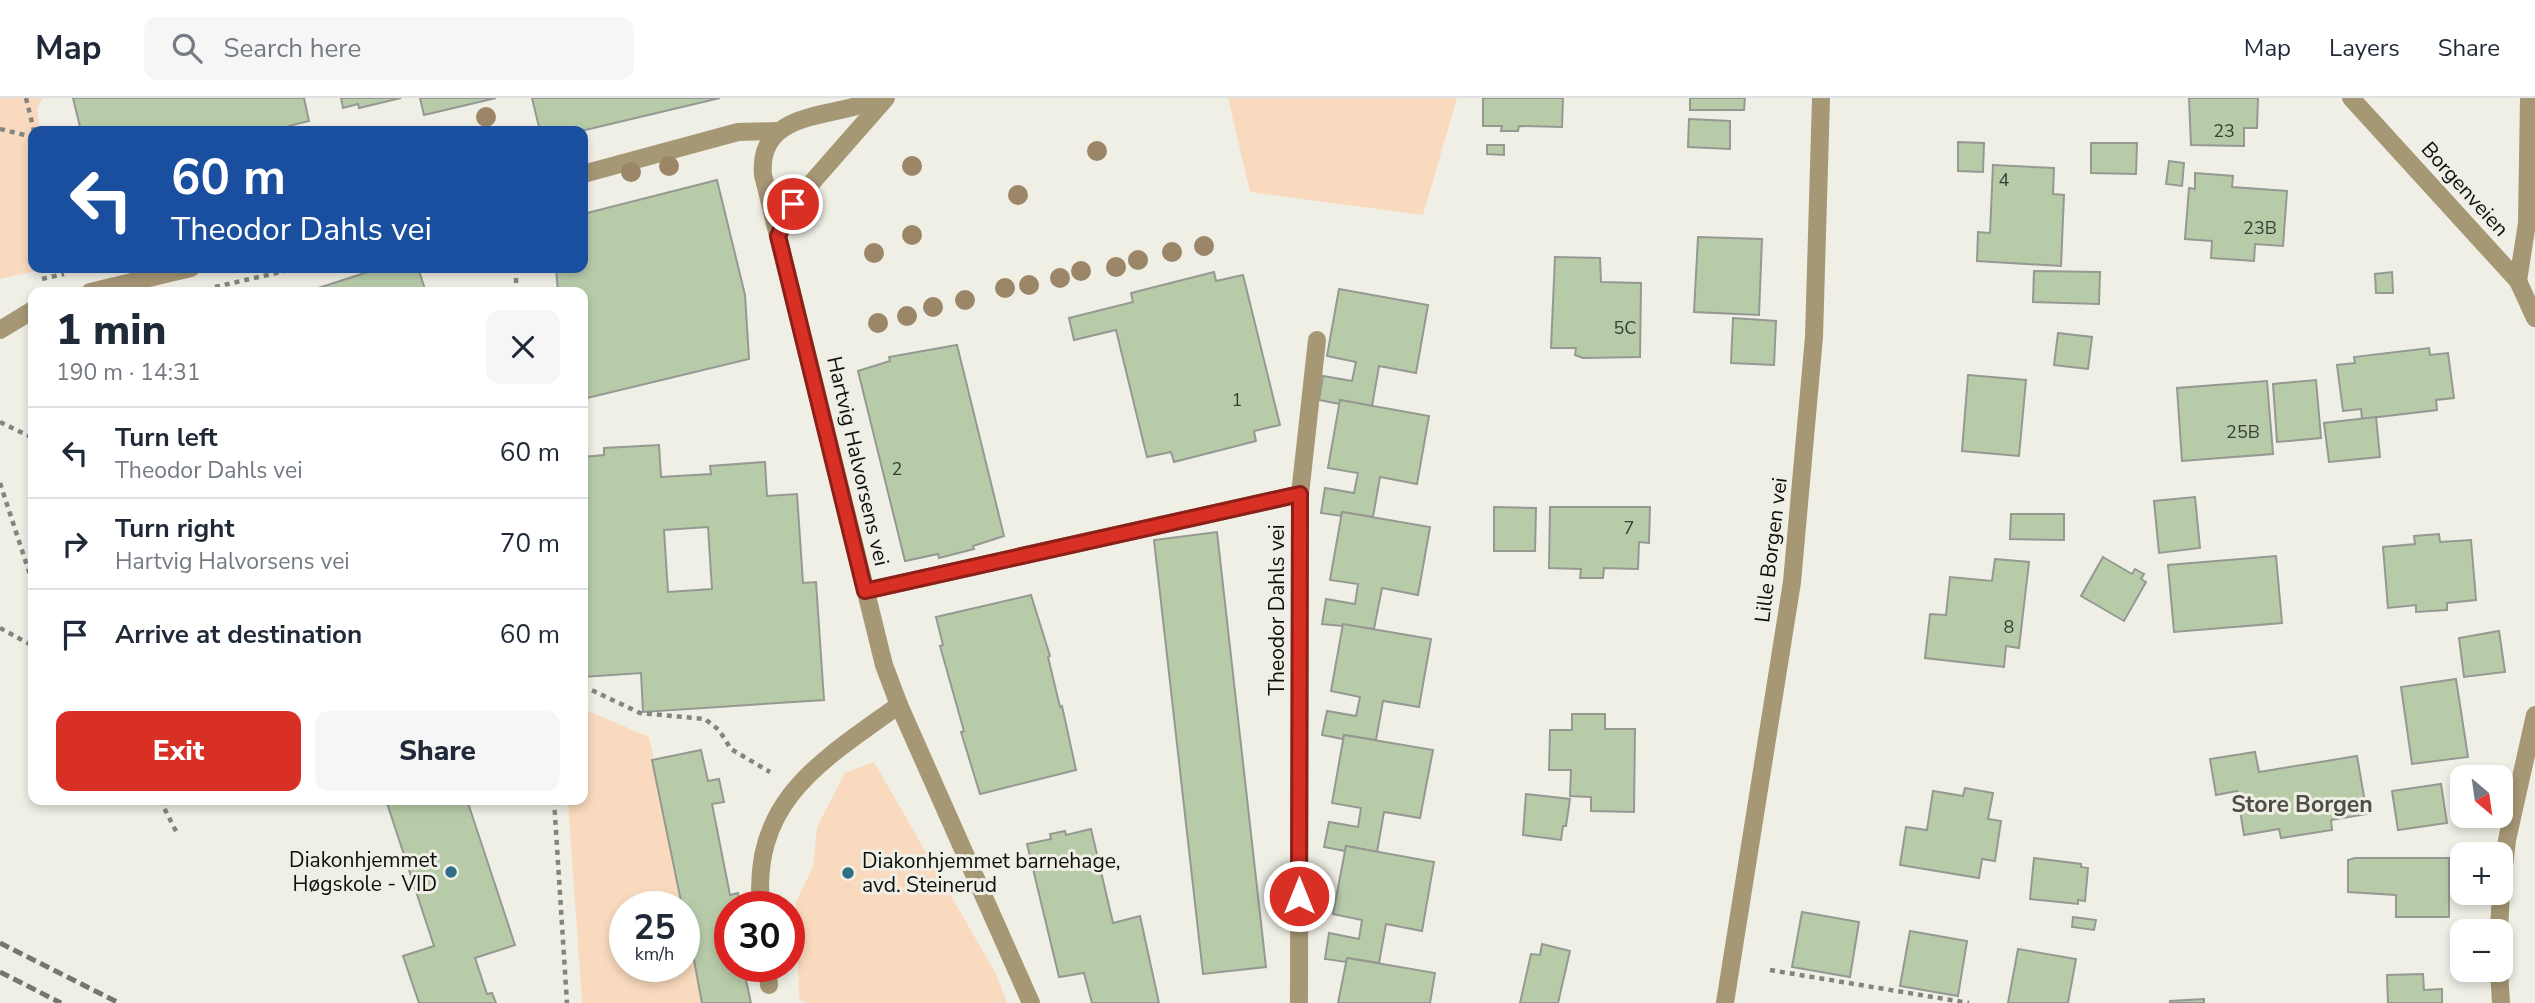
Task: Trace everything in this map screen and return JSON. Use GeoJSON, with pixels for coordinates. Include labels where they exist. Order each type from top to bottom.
{"type":"FeatureCollection","features":[{"type":"Feature","properties":{"kind":"street"},"geometry":{"type":"LineString","coordinates":[[588,173],[738,132],[777,131],[799,121],[847,111],[881,98]]}},
{"type":"Feature","properties":{"kind":"street"},"geometry":{"type":"LineString","coordinates":[[778,236],[793,204],[886,98]]}},
{"type":"Feature","properties":{"kind":"street","name":"Lille Borgen vei"},"geometry":{"type":"LineString","coordinates":[[1725,1003],[1792,582],[1814,337],[1821,98]]}},
{"type":"Feature","properties":{"kind":"street","name":"Borgenveien"},"geometry":{"type":"LineString","coordinates":[[2351,98],[2518,281],[2535,318]]}},
{"type":"Feature","properties":{"kind":"street"},"geometry":{"type":"LineString","coordinates":[[2518,281],[2527,223],[2529,98]]}},
{"type":"Feature","properties":{"kind":"street","name":"Hartvig Halvorsens vei"},"geometry":{"type":"LineString","coordinates":[[777,131],[767,141],[761,156],[873,631],[899,705],[1031,1003]]}},
{"type":"Feature","properties":{"kind":"street"},"geometry":{"type":"LineString","coordinates":[[111,287],[170,273]]}},
{"type":"Feature","properties":{"kind":"street"},"geometry":{"type":"LineString","coordinates":[[0,330],[28,313]]}},
{"type":"Feature","properties":{"kind":"street"},"geometry":{"type":"LineString","coordinates":[[1300,494],[1317,340]]}},
{"type":"Feature","properties":{"kind":"street","name":"Theodor Dahls vei"},"geometry":{"type":"LineString","coordinates":[[865,591],[1300,494],[1299,1003]]}},
{"type":"Feature","properties":{"kind":"street"},"geometry":{"type":"LineString","coordinates":[[761,891],[760,867],[765,839],[795,787],[817,764],[899,705]]}},
{"type":"Feature","properties":{"kind":"street"},"geometry":{"type":"LineString","coordinates":[[2507,842],[2535,715]]}},
{"type":"Feature","properties":{"kind":"street"},"geometry":{"type":"LineString","coordinates":[[2500,982],[2501,1003]]}},
{"type":"Feature","properties":{"kind":"path"},"geometry":{"type":"LineString","coordinates":[[26,98],[33,126]]}},
{"type":"Feature","properties":{"kind":"path"},"geometry":{"type":"LineString","coordinates":[[0,129],[28,136]]}},
{"type":"Feature","properties":{"kind":"path"},"geometry":{"type":"LineString","coordinates":[[216,287],[276,273]]}},
{"type":"Feature","properties":{"kind":"path"},"geometry":{"type":"LineString","coordinates":[[0,422],[28,436]]}},
{"type":"Feature","properties":{"kind":"path"},"geometry":{"type":"LineString","coordinates":[[0,483],[28,569]]}},
{"type":"Feature","properties":{"kind":"path"},"geometry":{"type":"LineString","coordinates":[[0,628],[28,643]]}},
{"type":"Feature","properties":{"kind":"path"},"geometry":{"type":"LineString","coordinates":[[588,688],[640,713],[705,719],[719,730],[731,749],[795,787]]}},
{"type":"Feature","properties":{"kind":"path"},"geometry":{"type":"LineString","coordinates":[[163,805],[178,835]]}},
{"type":"Feature","properties":{"kind":"path"},"geometry":{"type":"LineString","coordinates":[[554,805],[567,1003]]}},
{"type":"Feature","properties":{"kind":"path"},"geometry":{"type":"LineString","coordinates":[[1770,970],[1969,1003]]}},
{"type":"Feature","properties":{"kind":"shaded area"},"geometry":{"type":"Polygon","coordinates":[[[0,98],[43,98],[37,108],[39,126],[28,126],[28,273],[0,279],[0,98]]]}},
{"type":"Feature","properties":{"kind":"shaded area"},"geometry":{"type":"Polygon","coordinates":[[[1228,98],[1457,98],[1423,215],[1250,192],[1228,98]]]}},
{"type":"Feature","properties":{"kind":"shaded area"},"geometry":{"type":"Polygon","coordinates":[[[588,711],[649,737],[681,891],[609,891],[609,982],[699,982],[703,1003],[582,1003],[568,805],[588,805],[588,711]]]}},
{"type":"Feature","properties":{"kind":"shaded area"},"geometry":{"type":"Polygon","coordinates":[[[874,762],[996,974],[1007,1003],[805,1003],[799,998],[798,982],[805,982],[805,891],[801,891],[813,867],[817,827],[845,773],[874,762]]]}},
{"type":"Feature","properties":{"kind":"building"},"geometry":{"type":"Polygon","coordinates":[[[73,98],[304,98],[309,121],[289,126],[80,126],[73,98]]]}},
{"type":"Feature","properties":{"kind":"building"},"geometry":{"type":"Polygon","coordinates":[[[341,98],[401,98],[359,108],[358,104],[343,108],[341,98]]]}},
{"type":"Feature","properties":{"kind":"building"},"geometry":{"type":"Polygon","coordinates":[[[420,98],[496,98],[424,115],[420,98]]]}},
{"type":"Feature","properties":{"kind":"building"},"geometry":{"type":"Polygon","coordinates":[[[532,98],[720,98],[588,129],[588,126],[539,126],[532,98]]]}},
{"type":"Feature","properties":{"kind":"building"},"geometry":{"type":"Polygon","coordinates":[[[1483,98],[1563,98],[1562,127],[1519,126],[1518,131],[1501,131],[1502,126],[1483,126],[1483,98]]]}},
{"type":"Feature","properties":{"kind":"building"},"geometry":{"type":"Polygon","coordinates":[[[1690,98],[1745,98],[1744,110],[1690,110],[1690,98]]]}},
{"type":"Feature","properties":{"kind":"building"},"geometry":{"type":"Polygon","coordinates":[[[2189,98],[2258,98],[2257,128],[2244,128],[2244,146],[2191,145],[2189,98]]]}},
{"type":"Feature","properties":{"kind":"building"},"geometry":{"type":"Polygon","coordinates":[[[1689,119],[1730,121],[1730,149],[1688,147],[1689,119]]]}},
{"type":"Feature","properties":{"kind":"building"},"geometry":{"type":"Polygon","coordinates":[[[1958,142],[1984,143],[1983,172],[1958,171],[1958,142]]]}},
{"type":"Feature","properties":{"kind":"building"},"geometry":{"type":"Polygon","coordinates":[[[2091,143],[2137,143],[2136,174],[2091,173],[2091,143]]]}},
{"type":"Feature","properties":{"kind":"building"},"geometry":{"type":"Polygon","coordinates":[[[1487,145],[1504,145],[1504,155],[1487,154],[1487,145]]]}},
{"type":"Feature","properties":{"kind":"building"},"geometry":{"type":"Polygon","coordinates":[[[2169,161],[2184,163],[2182,186],[2166,184],[2169,161]]]}},
{"type":"Feature","properties":{"kind":"building"},"geometry":{"type":"Polygon","coordinates":[[[1993,165],[2054,168],[2053,194],[2064,195],[2061,266],[1977,261],[1978,232],[1990,233],[1993,165]]]}},
{"type":"Feature","properties":{"kind":"building"},"geometry":{"type":"Polygon","coordinates":[[[2195,173],[2233,176],[2232,187],[2287,191],[2283,246],[2255,244],[2254,261],[2211,258],[2212,241],[2185,239],[2189,188],[2195,189],[2195,173]]]}},
{"type":"Feature","properties":{"kind":"building"},"geometry":{"type":"Polygon","coordinates":[[[717,180],[745,295],[749,359],[588,398],[588,287],[558,287],[556,273],[588,273],[588,213],[717,180]]]}},
{"type":"Feature","properties":{"kind":"building"},"geometry":{"type":"Polygon","coordinates":[[[1698,237],[1762,239],[1759,315],[1694,312],[1698,237]]]}},
{"type":"Feature","properties":{"kind":"building"},"geometry":{"type":"Polygon","coordinates":[[[1555,257],[1600,258],[1601,282],[1641,283],[1640,357],[1583,358],[1575,355],[1576,348],[1551,348],[1555,257]]]}},
{"type":"Feature","properties":{"kind":"building"},"geometry":{"type":"Polygon","coordinates":[[[2034,271],[2100,272],[2099,304],[2033,302],[2034,271]]]}},
{"type":"Feature","properties":{"kind":"building"},"geometry":{"type":"Polygon","coordinates":[[[1214,272],[1216,281],[1243,275],[1280,425],[1254,431],[1256,441],[1174,462],[1171,452],[1147,457],[1116,330],[1074,340],[1069,318],[1133,302],[1131,293],[1214,272]]]}},
{"type":"Feature","properties":{"kind":"building"},"geometry":{"type":"Polygon","coordinates":[[[2392,272],[2393,293],[2376,293],[2375,274],[2392,272]]]}},
{"type":"Feature","properties":{"kind":"building"},"geometry":{"type":"Polygon","coordinates":[[[365,273],[420,273],[424,287],[321,287],[365,273]]]}},
{"type":"Feature","properties":{"kind":"building"},"geometry":{"type":"Polygon","coordinates":[[[1339,289],[1428,305],[1416,373],[1379,366],[1372,406],[1340,400],[1340,404],[1319,400],[1323,376],[1352,381],[1356,362],[1327,356],[1339,289]]]}},
{"type":"Feature","properties":{"kind":"building"},"geometry":{"type":"Polygon","coordinates":[[[1733,318],[1776,321],[1774,365],[1731,363],[1733,318]]]}},
{"type":"Feature","properties":{"kind":"building"},"geometry":{"type":"Polygon","coordinates":[[[2058,333],[2092,337],[2088,369],[2054,365],[2058,333]]]}},
{"type":"Feature","properties":{"kind":"building"},"geometry":{"type":"Polygon","coordinates":[[[957,345],[1004,536],[973,546],[974,549],[939,558],[938,554],[905,561],[858,371],[890,361],[889,357],[957,345]]]}},
{"type":"Feature","properties":{"kind":"building"},"geometry":{"type":"Polygon","coordinates":[[[2429,348],[2430,355],[2448,353],[2454,398],[2436,400],[2437,410],[2362,419],[2361,409],[2343,411],[2337,365],[2355,363],[2354,357],[2429,348]]]}},
{"type":"Feature","properties":{"kind":"building"},"geometry":{"type":"Polygon","coordinates":[[[1968,375],[2026,380],[2019,456],[1962,451],[1968,375]]]}},
{"type":"Feature","properties":{"kind":"building"},"geometry":{"type":"Polygon","coordinates":[[[2316,380],[2321,438],[2277,442],[2273,384],[2316,380]]]}},
{"type":"Feature","properties":{"kind":"building"},"geometry":{"type":"Polygon","coordinates":[[[2267,381],[2273,454],[2182,461],[2177,388],[2267,381]]]}},
{"type":"Feature","properties":{"kind":"building"},"geometry":{"type":"Polygon","coordinates":[[[1340,400],[1429,416],[1417,484],[1380,477],[1373,517],[1342,512],[1341,516],[1321,513],[1325,488],[1354,493],[1358,473],[1328,468],[1340,400]]]}},
{"type":"Feature","properties":{"kind":"building"},"geometry":{"type":"Polygon","coordinates":[[[2376,417],[2380,457],[2329,462],[2324,423],[2376,417]]]}},
{"type":"Feature","properties":{"kind":"building"},"geometry":{"type":"Polygon","coordinates":[[[659,445],[661,477],[711,474],[710,466],[765,462],[767,496],[797,494],[803,583],[816,582],[824,700],[643,712],[641,673],[588,677],[588,457],[604,455],[604,448],[659,445]],[[708,527],[664,530],[668,592],[712,589],[708,527]]]}},
{"type":"Feature","properties":{"kind":"building"},"geometry":{"type":"Polygon","coordinates":[[[2195,497],[2200,548],[2159,553],[2154,501],[2195,497]]]}},
{"type":"Feature","properties":{"kind":"building"},"geometry":{"type":"Polygon","coordinates":[[[1494,507],[1536,508],[1535,551],[1494,551],[1494,507]]]}},
{"type":"Feature","properties":{"kind":"building"},"geometry":{"type":"Polygon","coordinates":[[[1550,507],[1650,507],[1649,543],[1639,542],[1638,569],[1604,568],[1603,578],[1580,578],[1581,569],[1549,568],[1550,507]]]}},
{"type":"Feature","properties":{"kind":"building"},"geometry":{"type":"Polygon","coordinates":[[[1342,512],[1430,527],[1418,595],[1382,588],[1374,629],[1322,624],[1326,599],[1355,604],[1358,584],[1330,580],[1342,512]]]}},
{"type":"Feature","properties":{"kind":"building"},"geometry":{"type":"Polygon","coordinates":[[[2011,514],[2064,514],[2064,540],[2010,539],[2011,514]]]}},
{"type":"Feature","properties":{"kind":"building"},"geometry":{"type":"Polygon","coordinates":[[[1217,532],[1266,967],[1203,974],[1154,540],[1217,532]]]}},
{"type":"Feature","properties":{"kind":"building"},"geometry":{"type":"Polygon","coordinates":[[[2439,534],[2440,542],[2471,540],[2476,600],[2447,603],[2447,610],[2416,612],[2416,605],[2388,608],[2383,547],[2415,544],[2414,536],[2439,534]]]}},
{"type":"Feature","properties":{"kind":"building"},"geometry":{"type":"Polygon","coordinates":[[[2276,556],[2282,623],[2174,632],[2168,565],[2276,556]]]}},
{"type":"Feature","properties":{"kind":"building"},"geometry":{"type":"Polygon","coordinates":[[[2103,557],[2132,574],[2135,569],[2144,574],[2141,579],[2146,582],[2124,621],[2081,596],[2103,557]]]}},
{"type":"Feature","properties":{"kind":"building"},"geometry":{"type":"Polygon","coordinates":[[[1995,559],[2029,562],[2019,648],[2006,646],[2004,667],[1925,658],[1930,614],[1946,615],[1950,577],[1992,581],[1995,559]]]}},
{"type":"Feature","properties":{"kind":"building"},"geometry":{"type":"Polygon","coordinates":[[[1031,595],[1050,656],[1048,657],[1076,770],[980,794],[961,732],[964,731],[940,646],[943,645],[936,617],[1031,595]]]}},
{"type":"Feature","properties":{"kind":"building"},"geometry":{"type":"Polygon","coordinates":[[[1343,624],[1431,639],[1419,707],[1383,701],[1376,740],[1322,735],[1327,711],[1356,716],[1360,697],[1331,691],[1343,624]]]}},
{"type":"Feature","properties":{"kind":"building"},"geometry":{"type":"Polygon","coordinates":[[[2499,631],[2505,672],[2464,677],[2459,638],[2499,631]]]}},
{"type":"Feature","properties":{"kind":"building"},"geometry":{"type":"Polygon","coordinates":[[[2456,679],[2468,757],[2412,764],[2401,687],[2456,679]]]}},
{"type":"Feature","properties":{"kind":"building"},"geometry":{"type":"Polygon","coordinates":[[[1572,714],[1605,714],[1605,729],[1635,729],[1634,812],[1591,811],[1591,797],[1570,796],[1571,770],[1549,770],[1550,730],[1572,730],[1572,714]]]}},
{"type":"Feature","properties":{"kind":"building"},"geometry":{"type":"Polygon","coordinates":[[[1344,735],[1433,750],[1420,818],[1384,812],[1377,852],[1346,846],[1345,851],[1324,847],[1329,822],[1358,827],[1361,808],[1332,803],[1344,735]]]}},
{"type":"Feature","properties":{"kind":"building"},"geometry":{"type":"Polygon","coordinates":[[[701,750],[708,781],[719,779],[724,802],[712,804],[729,891],[714,891],[714,982],[746,982],[751,1003],[702,1003],[698,982],[700,891],[679,891],[652,760],[701,750]]]}},
{"type":"Feature","properties":{"kind":"building"},"geometry":{"type":"Polygon","coordinates":[[[2255,752],[2259,772],[2357,756],[2367,814],[2331,820],[2332,830],[2281,838],[2279,829],[2244,835],[2237,791],[2216,795],[2210,759],[2255,752]]]}},
{"type":"Feature","properties":{"kind":"building"},"geometry":{"type":"Polygon","coordinates":[[[2441,784],[2447,823],[2398,830],[2392,791],[2441,784]]]}},
{"type":"Feature","properties":{"kind":"building"},"geometry":{"type":"Polygon","coordinates":[[[1965,788],[1993,793],[1988,819],[2001,821],[1995,861],[1982,859],[1979,878],[1900,865],[1906,827],[1927,830],[1933,791],[1963,796],[1965,788]]]}},
{"type":"Feature","properties":{"kind":"building"},"geometry":{"type":"Polygon","coordinates":[[[1526,794],[1570,799],[1561,840],[1523,835],[1526,794]]]}},
{"type":"Feature","properties":{"kind":"building","name":"Diakonhjemmet Høgskole - VID"},"geometry":{"type":"Polygon","coordinates":[[[388,805],[469,805],[515,945],[475,958],[487,994],[492,993],[496,1003],[419,1003],[403,956],[434,946],[388,805]]]}},
{"type":"Feature","properties":{"kind":"building"},"geometry":{"type":"Polygon","coordinates":[[[1091,829],[1113,923],[1140,916],[1159,1003],[1092,1003],[1084,973],[1059,977],[1027,844],[1051,839],[1050,834],[1065,831],[1066,835],[1091,829]]]}},
{"type":"Feature","properties":{"kind":"building"},"geometry":{"type":"Polygon","coordinates":[[[1346,846],[1434,862],[1422,931],[1386,924],[1379,963],[1347,958],[1346,962],[1325,959],[1329,933],[1359,939],[1362,920],[1333,914],[1346,846]]]}},
{"type":"Feature","properties":{"kind":"building"},"geometry":{"type":"Polygon","coordinates":[[[2034,858],[2081,864],[2081,867],[2088,868],[2085,901],[2078,900],[2078,904],[2030,899],[2034,858]]]}},
{"type":"Feature","properties":{"kind":"building"},"geometry":{"type":"Polygon","coordinates":[[[2449,858],[2449,917],[2396,917],[2396,895],[2348,892],[2348,860],[2449,858]]]}},
{"type":"Feature","properties":{"kind":"building"},"geometry":{"type":"Polygon","coordinates":[[[1802,912],[1859,922],[1850,977],[1792,967],[1802,912]]]}},
{"type":"Feature","properties":{"kind":"building"},"geometry":{"type":"Polygon","coordinates":[[[2073,917],[2096,920],[2094,930],[2072,927],[2073,917]]]}},
{"type":"Feature","properties":{"kind":"building"},"geometry":{"type":"Polygon","coordinates":[[[1910,931],[1967,941],[1958,996],[1900,986],[1910,931]]]}},
{"type":"Feature","properties":{"kind":"building"},"geometry":{"type":"Polygon","coordinates":[[[1542,944],[1570,951],[1558,1003],[1520,1003],[1531,954],[1540,955],[1542,944]]]}},
{"type":"Feature","properties":{"kind":"building"},"geometry":{"type":"Polygon","coordinates":[[[2018,949],[2076,959],[2068,1003],[2008,1003],[2018,949]]]}},
{"type":"Feature","properties":{"kind":"building"},"geometry":{"type":"Polygon","coordinates":[[[1347,958],[1435,973],[1430,1003],[1338,1003],[1347,958]]]}},
{"type":"Feature","properties":{"kind":"building"},"geometry":{"type":"Polygon","coordinates":[[[2423,974],[2424,990],[2442,989],[2442,1003],[2388,1003],[2387,975],[2423,974]]]}},
{"type":"Feature","properties":{"kind":"building"},"geometry":{"type":"Polygon","coordinates":[[[2204,999],[2204,1003],[2170,1003],[2170,1001],[2204,999]]]}},
{"type":"Feature","properties":{"kind":"railway"},"geometry":{"type":"LineString","coordinates":[[0,943],[119,1003]]}},
{"type":"Feature","properties":{"kind":"railway"},"geometry":{"type":"LineString","coordinates":[[0,972],[61,1003]]}},
{"type":"Feature","properties":{"kind":"place","name":"Diakonhjemmet Høgskole - VID"},"geometry":{"type":"Point","coordinates":[451,872]}},
{"type":"Feature","properties":{"kind":"place","name":"Diakonhjemmet barnehage, avd. Steinerud"},"geometry":{"type":"Point","coordinates":[848,873]}},
{"type":"Feature","properties":{"kind":"district","name":"Store Borgen"},"geometry":{"type":"Point","coordinates":[2302,804]}},
{"type":"Feature","properties":{"kind":"route"},"geometry":{"type":"LineString","coordinates":[[793,204],[783,220],[778,236],[865,591],[1300,494],[1299,896]]}}]}
